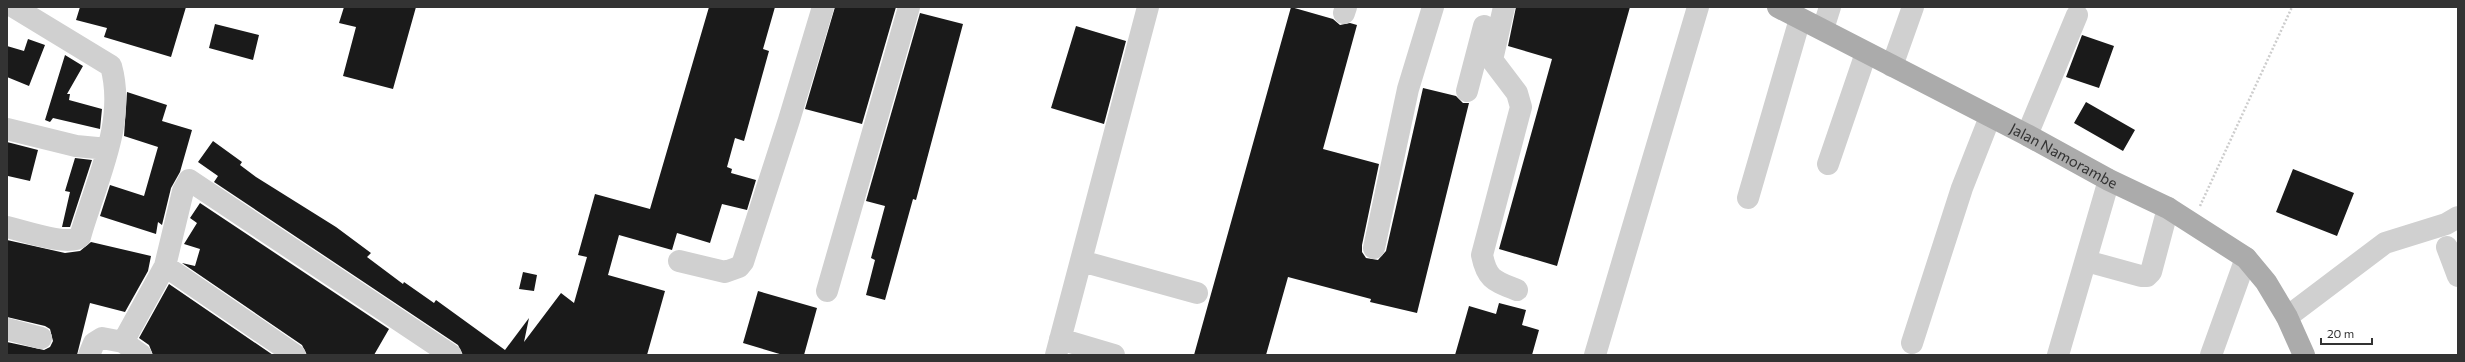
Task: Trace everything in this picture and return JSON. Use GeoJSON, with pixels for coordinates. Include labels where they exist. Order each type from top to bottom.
{"type":"FeatureCollection","features":[{"type":"Feature","properties":{"kind":"main road","name":"Jalan Namorambe"},"geometry":{"type":"LineString","coordinates":[[1778,7],[2027,135],[2109,180],[2168,208],[2246,258],[2266,282],[2287,316],[2304,355]]}},
{"type":"Feature","properties":{"kind":"street"},"geometry":{"type":"LineString","coordinates":[[7,227],[62,240],[76,241],[80,237],[108,149],[115,102],[115,82],[111,66],[14,7]]}},
{"type":"Feature","properties":{"kind":"street"},"geometry":{"type":"LineString","coordinates":[[679,261],[725,272],[739,267],[743,262],[789,120],[823,7]]}},
{"type":"Feature","properties":{"kind":"street"},"geometry":{"type":"LineString","coordinates":[[827,291],[910,7]]}},
{"type":"Feature","properties":{"kind":"street"},"geometry":{"type":"LineString","coordinates":[[1114,355],[1058,347],[1148,7]]}},
{"type":"Feature","properties":{"kind":"street"},"geometry":{"type":"LineString","coordinates":[[1374,248],[1408,89],[1433,7]]}},
{"type":"Feature","properties":{"kind":"street"},"geometry":{"type":"LineString","coordinates":[[1466,91],[1489,7]]}},
{"type":"Feature","properties":{"kind":"street"},"geometry":{"type":"LineString","coordinates":[[1504,7],[1492,60],[1517,92],[1521,107],[1482,255],[1484,266],[1492,280],[1517,290]]}},
{"type":"Feature","properties":{"kind":"street"},"geometry":{"type":"LineString","coordinates":[[1595,355],[1698,7]]}},
{"type":"Feature","properties":{"kind":"street"},"geometry":{"type":"LineString","coordinates":[[1823,29],[1830,7]]}},
{"type":"Feature","properties":{"kind":"street"},"geometry":{"type":"LineString","coordinates":[[1892,66],[1913,7]]}},
{"type":"Feature","properties":{"kind":"street"},"geometry":{"type":"LineString","coordinates":[[2027,135],[2077,15]]}},
{"type":"Feature","properties":{"kind":"street"},"geometry":{"type":"LineString","coordinates":[[1748,198],[1800,19]]}},
{"type":"Feature","properties":{"kind":"street"},"geometry":{"type":"LineString","coordinates":[[1828,164],[1866,53]]}},
{"type":"Feature","properties":{"kind":"street"},"geometry":{"type":"LineString","coordinates":[[1912,343],[1962,188],[1990,117]]}},
{"type":"Feature","properties":{"kind":"street"},"geometry":{"type":"LineString","coordinates":[[7,129],[76,146],[108,149]]}},
{"type":"Feature","properties":{"kind":"street"},"geometry":{"type":"LineString","coordinates":[[123,342],[165,266],[183,191],[186,182],[190,180],[451,355]]}},
{"type":"Feature","properties":{"kind":"street"},"geometry":{"type":"LineString","coordinates":[[2058,355],[2109,180]]}},
{"type":"Feature","properties":{"kind":"street"},"geometry":{"type":"LineString","coordinates":[[2086,261],[2141,276],[2147,276],[2151,272],[2168,208]]}},
{"type":"Feature","properties":{"kind":"street"},"geometry":{"type":"LineString","coordinates":[[2287,316],[2385,243],[2446,224],[2458,217]]}},
{"type":"Feature","properties":{"kind":"street"},"geometry":{"type":"LineString","coordinates":[[2447,247],[2458,276]]}},
{"type":"Feature","properties":{"kind":"street"},"geometry":{"type":"LineString","coordinates":[[2211,355],[2246,258]]}},
{"type":"Feature","properties":{"kind":"street"},"geometry":{"type":"LineString","coordinates":[[1081,261],[1197,293]]}},
{"type":"Feature","properties":{"kind":"street"},"geometry":{"type":"LineString","coordinates":[[165,266],[295,355]]}},
{"type":"Feature","properties":{"kind":"street"},"geometry":{"type":"LineString","coordinates":[[7,328],[40,338]]}},
{"type":"Feature","properties":{"kind":"street"},"geometry":{"type":"LineString","coordinates":[[88,355],[94,343],[102,338],[123,342],[142,355]]}},
{"type":"Feature","properties":{"kind":"path"},"geometry":{"type":"LineString","coordinates":[[2193,223],[2292,7]]}},
{"type":"Feature","properties":{"kind":"building"},"geometry":{"type":"Polygon","coordinates":[[[80,7],[186,7],[171,57],[104,37],[107,28],[76,20],[80,7]]]}},
{"type":"Feature","properties":{"kind":"building"},"geometry":{"type":"Polygon","coordinates":[[[344,7],[416,7],[393,89],[343,76],[356,27],[339,23],[344,7]]]}},
{"type":"Feature","properties":{"kind":"building"},"geometry":{"type":"Polygon","coordinates":[[[709,7],[775,7],[763,49],[769,51],[744,141],[735,138],[727,167],[732,169],[731,173],[756,180],[747,210],[722,204],[710,243],[677,233],[672,250],[619,235],[608,275],[665,291],[647,355],[463,355],[458,345],[214,182],[218,176],[198,162],[213,141],[242,162],[240,165],[256,177],[336,227],[371,253],[367,257],[403,284],[404,282],[434,303],[436,300],[505,350],[529,318],[524,342],[561,293],[574,303],[587,257],[578,255],[595,194],[650,209],[709,7]]]}},
{"type":"Feature","properties":{"kind":"building"},"geometry":{"type":"Polygon","coordinates":[[[835,7],[896,7],[862,124],[805,109],[835,7]]]}},
{"type":"Feature","properties":{"kind":"building"},"geometry":{"type":"Polygon","coordinates":[[[1291,7],[1333,19],[1340,25],[1350,23],[1357,25],[1323,149],[1379,164],[1362,245],[1362,252],[1366,258],[1378,260],[1386,251],[1423,88],[1456,96],[1463,103],[1469,103],[1417,313],[1370,302],[1371,299],[1288,277],[1266,355],[1194,355],[1291,7]]]}},
{"type":"Feature","properties":{"kind":"building"},"geometry":{"type":"Polygon","coordinates":[[[1516,7],[1630,7],[1557,266],[1499,249],[1552,59],[1508,46],[1516,7]]]}},
{"type":"Feature","properties":{"kind":"building"},"geometry":{"type":"Polygon","coordinates":[[[920,13],[963,24],[916,200],[913,199],[885,300],[866,295],[875,260],[871,258],[885,206],[866,201],[920,13]]]}},
{"type":"Feature","properties":{"kind":"building"},"geometry":{"type":"Polygon","coordinates":[[[215,24],[259,35],[253,60],[209,48],[215,24]]]}},
{"type":"Feature","properties":{"kind":"building"},"geometry":{"type":"Polygon","coordinates":[[[1076,26],[1126,41],[1104,124],[1051,108],[1076,26]]]}},
{"type":"Feature","properties":{"kind":"building"},"geometry":{"type":"Polygon","coordinates":[[[2082,35],[2114,46],[2099,88],[2066,77],[2082,35]]]}},
{"type":"Feature","properties":{"kind":"building"},"geometry":{"type":"Polygon","coordinates":[[[28,39],[45,45],[29,86],[7,77],[7,46],[24,51],[28,39]]]}},
{"type":"Feature","properties":{"kind":"building"},"geometry":{"type":"Polygon","coordinates":[[[65,55],[83,66],[67,94],[70,94],[69,100],[102,109],[100,129],[53,118],[50,122],[45,120],[65,55]]]}},
{"type":"Feature","properties":{"kind":"building"},"geometry":{"type":"Polygon","coordinates":[[[127,92],[167,105],[162,121],[192,130],[180,172],[171,188],[162,225],[158,222],[156,234],[100,216],[110,185],[144,196],[158,147],[124,136],[127,92]]]}},
{"type":"Feature","properties":{"kind":"building"},"geometry":{"type":"Polygon","coordinates":[[[2086,102],[2135,130],[2123,151],[2074,123],[2086,102]]]}},
{"type":"Feature","properties":{"kind":"building"},"geometry":{"type":"Polygon","coordinates":[[[7,142],[38,150],[30,181],[8,176],[7,142]]]}},
{"type":"Feature","properties":{"kind":"building"},"geometry":{"type":"Polygon","coordinates":[[[75,158],[92,160],[70,227],[62,227],[70,192],[65,191],[75,158]]]}},
{"type":"Feature","properties":{"kind":"building"},"geometry":{"type":"Polygon","coordinates":[[[2293,169],[2354,193],[2337,236],[2276,212],[2293,169]]]}},
{"type":"Feature","properties":{"kind":"building"},"geometry":{"type":"Polygon","coordinates":[[[200,203],[389,329],[374,355],[307,355],[302,345],[182,263],[195,266],[200,249],[184,244],[197,223],[190,218],[200,203]]]}},
{"type":"Feature","properties":{"kind":"building"},"geometry":{"type":"Polygon","coordinates":[[[7,240],[65,253],[80,251],[91,242],[151,256],[148,271],[125,312],[90,303],[77,355],[7,355],[7,342],[44,350],[50,347],[53,341],[50,329],[45,326],[7,317],[7,240]]]}},
{"type":"Feature","properties":{"kind":"building"},"geometry":{"type":"Polygon","coordinates":[[[523,272],[537,275],[534,291],[519,289],[523,272]]]}},
{"type":"Feature","properties":{"kind":"building"},"geometry":{"type":"Polygon","coordinates":[[[169,284],[273,355],[153,355],[149,345],[139,338],[169,284]]]}},
{"type":"Feature","properties":{"kind":"building"},"geometry":{"type":"Polygon","coordinates":[[[758,291],[817,308],[804,355],[783,355],[743,343],[758,291]]]}},
{"type":"Feature","properties":{"kind":"building"},"geometry":{"type":"Polygon","coordinates":[[[1499,303],[1526,310],[1522,325],[1539,330],[1532,355],[1455,355],[1469,306],[1496,314],[1499,303]]]}}]}
